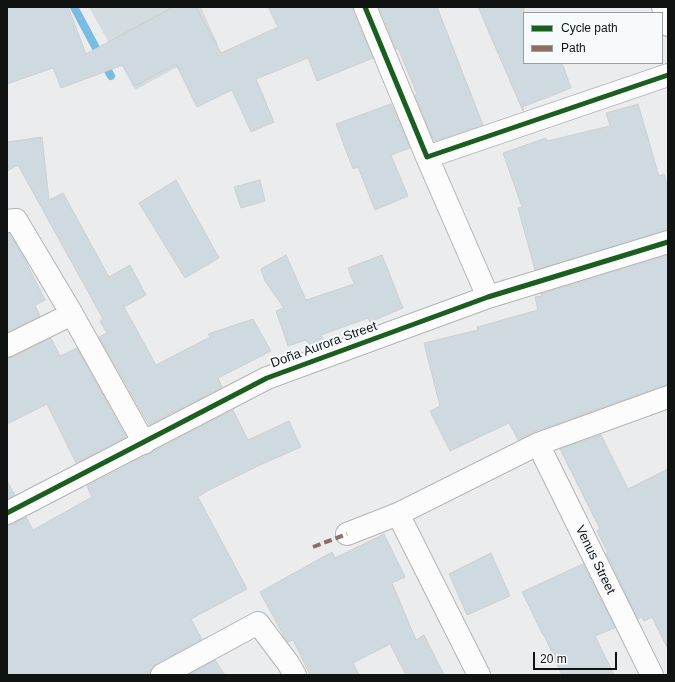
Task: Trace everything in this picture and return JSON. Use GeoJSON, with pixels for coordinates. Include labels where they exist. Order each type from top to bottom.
{"type":"FeatureCollection","features":[{"type":"Feature","properties":{"kind":"street"},"geometry":{"type":"LineString","coordinates":[[365,7],[427,157],[488,296]]}},
{"type":"Feature","properties":{"kind":"street"},"geometry":{"type":"LineString","coordinates":[[663,7],[668,25]]}},
{"type":"Feature","properties":{"kind":"street"},"geometry":{"type":"LineString","coordinates":[[427,157],[668,75]]}},
{"type":"Feature","properties":{"kind":"street"},"geometry":{"type":"LineString","coordinates":[[7,221],[16,220],[72,314],[144,443]]}},
{"type":"Feature","properties":{"kind":"street","name":"Doña Aurora Street"},"geometry":{"type":"LineString","coordinates":[[7,513],[267,378],[488,296],[668,242]]}},
{"type":"Feature","properties":{"kind":"street"},"geometry":{"type":"LineString","coordinates":[[7,346],[72,314]]}},
{"type":"Feature","properties":{"kind":"street"},"geometry":{"type":"LineString","coordinates":[[347,534],[398,514],[538,444],[668,397]]}},
{"type":"Feature","properties":{"kind":"street","name":"Venus Street"},"geometry":{"type":"LineString","coordinates":[[538,444],[652,675]]}},
{"type":"Feature","properties":{"kind":"street"},"geometry":{"type":"LineString","coordinates":[[398,514],[479,675]]}},
{"type":"Feature","properties":{"kind":"street"},"geometry":{"type":"LineString","coordinates":[[162,675],[258,623],[288,663],[295,675]]}},
{"type":"Feature","properties":{"kind":"shaded area"},"geometry":{"type":"Polygon","coordinates":[[[89,7],[201,7],[218,45],[135,90],[89,7]]]}},
{"type":"Feature","properties":{"kind":"building"},"geometry":{"type":"Polygon","coordinates":[[[7,7],[68,7],[86,54],[173,7],[196,7],[221,53],[278,27],[268,7],[353,7],[353,12],[373,58],[317,81],[308,58],[256,79],[274,122],[251,132],[232,90],[197,107],[176,64],[135,86],[123,65],[61,88],[53,68],[7,84],[7,7]]]}},
{"type":"Feature","properties":{"kind":"building"},"geometry":{"type":"Polygon","coordinates":[[[379,7],[437,7],[483,125],[435,141],[433,139],[415,95],[417,94],[398,48],[396,49],[379,7]]]}},
{"type":"Feature","properties":{"kind":"building"},"geometry":{"type":"Polygon","coordinates":[[[478,7],[524,7],[523,64],[562,64],[571,88],[525,106],[524,102],[523,111],[478,7]]]}},
{"type":"Feature","properties":{"kind":"building"},"geometry":{"type":"Polygon","coordinates":[[[391,104],[410,148],[391,155],[408,196],[375,210],[358,167],[353,169],[336,124],[391,104]]]}},
{"type":"Feature","properties":{"kind":"building"},"geometry":{"type":"Polygon","coordinates":[[[638,104],[659,176],[664,174],[668,190],[668,230],[535,270],[518,208],[522,207],[503,153],[546,138],[547,141],[610,126],[606,113],[638,104]]]}},
{"type":"Feature","properties":{"kind":"building"},"geometry":{"type":"Polygon","coordinates":[[[42,137],[49,200],[63,193],[109,277],[130,265],[146,295],[124,307],[156,365],[210,337],[208,334],[253,319],[271,351],[218,378],[222,387],[149,425],[99,337],[107,333],[100,321],[103,319],[18,165],[7,171],[7,142],[42,137]]]}},
{"type":"Feature","properties":{"kind":"building"},"geometry":{"type":"Polygon","coordinates":[[[176,180],[219,258],[185,278],[139,203],[176,180]]]}},
{"type":"Feature","properties":{"kind":"building"},"geometry":{"type":"Polygon","coordinates":[[[260,180],[265,201],[241,208],[234,187],[260,180]]]}},
{"type":"Feature","properties":{"kind":"building"},"geometry":{"type":"Polygon","coordinates":[[[7,233],[9,233],[24,258],[45,300],[35,305],[40,316],[7,332],[7,233]]]}},
{"type":"Feature","properties":{"kind":"building"},"geometry":{"type":"Polygon","coordinates":[[[286,255],[306,300],[354,284],[348,268],[382,255],[403,308],[370,322],[368,318],[321,335],[325,343],[312,348],[306,340],[288,346],[276,311],[284,308],[265,281],[261,269],[286,255]]]}},
{"type":"Feature","properties":{"kind":"building"},"geometry":{"type":"Polygon","coordinates":[[[668,255],[668,384],[534,432],[518,440],[509,423],[450,451],[430,411],[440,406],[424,343],[478,330],[477,327],[538,310],[535,297],[542,296],[541,294],[668,255]]]}},
{"type":"Feature","properties":{"kind":"building"},"geometry":{"type":"Polygon","coordinates":[[[51,338],[60,356],[77,348],[126,437],[76,463],[47,404],[7,424],[7,358],[13,357],[51,338]]]}},
{"type":"Feature","properties":{"kind":"building"},"geometry":{"type":"Polygon","coordinates":[[[233,410],[248,440],[289,421],[301,447],[260,465],[198,497],[247,589],[191,619],[202,639],[156,664],[151,669],[150,675],[7,675],[7,525],[13,524],[26,517],[33,530],[92,497],[87,486],[233,410]]]}},
{"type":"Feature","properties":{"kind":"building"},"geometry":{"type":"Polygon","coordinates":[[[601,435],[628,489],[668,469],[668,649],[652,617],[644,621],[642,617],[638,619],[606,553],[608,553],[597,531],[600,529],[560,449],[601,435]]]}},
{"type":"Feature","properties":{"kind":"building"},"geometry":{"type":"Polygon","coordinates":[[[7,481],[15,495],[7,499],[7,481]]]}},
{"type":"Feature","properties":{"kind":"building"},"geometry":{"type":"Polygon","coordinates":[[[384,534],[405,577],[392,583],[416,640],[424,635],[444,675],[406,675],[390,644],[353,663],[359,675],[310,675],[293,640],[288,642],[286,640],[260,592],[332,552],[335,558],[384,534]]]}},
{"type":"Feature","properties":{"kind":"building"},"geometry":{"type":"Polygon","coordinates":[[[491,553],[510,596],[467,615],[449,574],[491,553]]]}},
{"type":"Feature","properties":{"kind":"building"},"geometry":{"type":"Polygon","coordinates":[[[583,564],[615,628],[595,636],[614,675],[562,675],[522,592],[583,564]]]}},
{"type":"Feature","properties":{"kind":"building"},"geometry":{"type":"Polygon","coordinates":[[[215,660],[225,675],[188,675],[215,660]]]}},
{"type":"Feature","properties":{"kind":"waterway"},"geometry":{"type":"LineString","coordinates":[[74,7],[111,76]]}},
{"type":"Feature","properties":{"kind":"marked path"},"geometry":{"type":"LineString","coordinates":[[313,547],[347,534]]}},
{"type":"Feature","properties":{"kind":"cycle path"},"geometry":{"type":"LineString","coordinates":[[365,7],[427,157],[668,75]]}},
{"type":"Feature","properties":{"kind":"cycle path"},"geometry":{"type":"LineString","coordinates":[[7,513],[267,378],[488,297],[668,242]]}}]}
